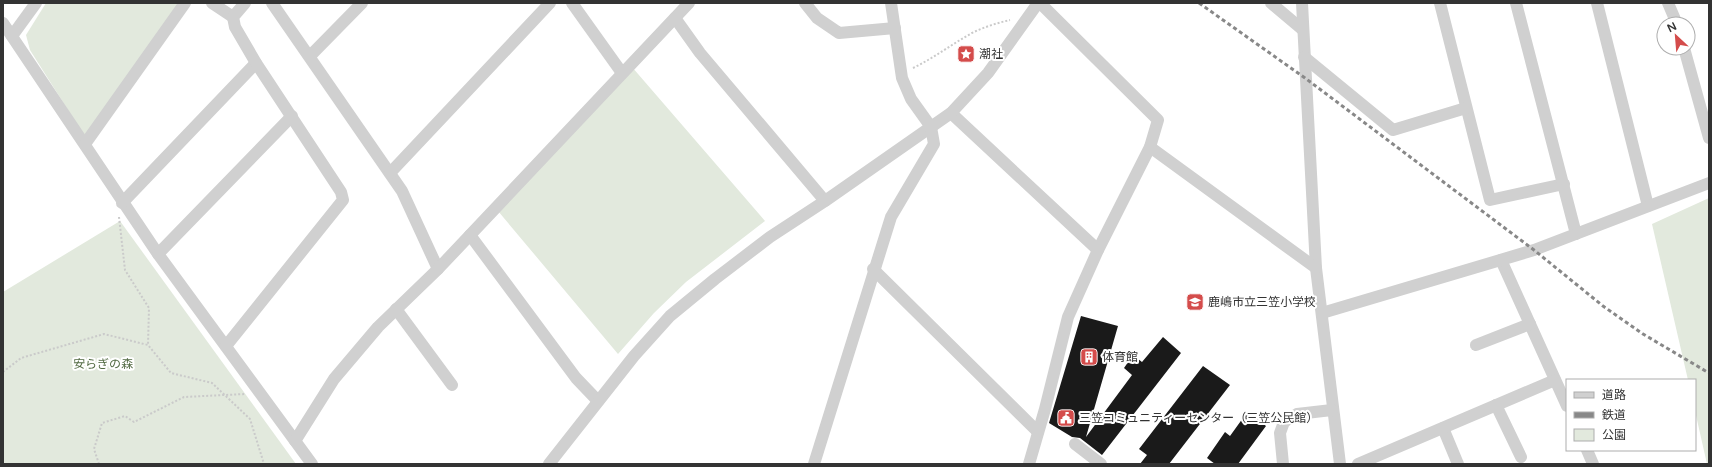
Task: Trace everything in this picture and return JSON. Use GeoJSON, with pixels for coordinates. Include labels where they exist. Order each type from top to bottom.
{"type":"FeatureCollection","features":[{"type":"Feature","properties":{"kind":"street"},"geometry":{"type":"LineString","coordinates":[[12,36],[36,3]]}},
{"type":"Feature","properties":{"kind":"street"},"geometry":{"type":"LineString","coordinates":[[85,144],[185,3]]}},
{"type":"Feature","properties":{"kind":"street"},"geometry":{"type":"LineString","coordinates":[[212,3],[233,17],[235,27],[256,63],[341,192],[343,200],[226,346]]}},
{"type":"Feature","properties":{"kind":"street"},"geometry":{"type":"LineString","coordinates":[[233,17],[246,3]]}},
{"type":"Feature","properties":{"kind":"street"},"geometry":{"type":"LineString","coordinates":[[272,3],[402,191],[438,269]]}},
{"type":"Feature","properties":{"kind":"street"},"geometry":{"type":"LineString","coordinates":[[310,56],[362,3]]}},
{"type":"Feature","properties":{"kind":"street"},"geometry":{"type":"LineString","coordinates":[[390,173],[550,3]]}},
{"type":"Feature","properties":{"kind":"street"},"geometry":{"type":"LineString","coordinates":[[572,3],[622,73]]}},
{"type":"Feature","properties":{"kind":"street"},"geometry":{"type":"LineString","coordinates":[[295,441],[334,379],[378,327],[438,269],[689,3]]}},
{"type":"Feature","properties":{"kind":"street"},"geometry":{"type":"LineString","coordinates":[[805,3],[817,18],[839,33],[895,28]]}},
{"type":"Feature","properties":{"kind":"street"},"geometry":{"type":"LineString","coordinates":[[814,464],[873,269],[891,217],[934,144],[931,127],[910,99],[902,74],[891,3]]}},
{"type":"Feature","properties":{"kind":"street"},"geometry":{"type":"LineString","coordinates":[[549,464],[634,356],[670,316],[715,278],[770,237],[825,201],[951,113],[988,73],[1039,3],[1158,120],[1150,147],[1098,250],[1068,316],[1029,464]]}},
{"type":"Feature","properties":{"kind":"street"},"geometry":{"type":"LineString","coordinates":[[1271,3],[1303,30]]}},
{"type":"Feature","properties":{"kind":"street"},"geometry":{"type":"LineString","coordinates":[[1302,3],[1316,268],[1332,410],[1340,464]]}},
{"type":"Feature","properties":{"kind":"street"},"geometry":{"type":"LineString","coordinates":[[1440,3],[1490,200],[1564,184]]}},
{"type":"Feature","properties":{"kind":"street"},"geometry":{"type":"LineString","coordinates":[[1516,3],[1576,234]]}},
{"type":"Feature","properties":{"kind":"street"},"geometry":{"type":"LineString","coordinates":[[1597,3],[1648,206]]}},
{"type":"Feature","properties":{"kind":"street"},"geometry":{"type":"LineString","coordinates":[[1668,3],[1674,16]]}},
{"type":"Feature","properties":{"kind":"street"},"geometry":{"type":"LineString","coordinates":[[675,18],[700,53],[825,201]]}},
{"type":"Feature","properties":{"kind":"street"},"geometry":{"type":"LineString","coordinates":[[3,23],[85,144],[122,203],[226,346],[264,402],[312,464]]}},
{"type":"Feature","properties":{"kind":"street"},"geometry":{"type":"LineString","coordinates":[[1687,56],[1704,98],[1709,138]]}},
{"type":"Feature","properties":{"kind":"street"},"geometry":{"type":"LineString","coordinates":[[1304,57],[1393,130],[1466,108]]}},
{"type":"Feature","properties":{"kind":"street"},"geometry":{"type":"LineString","coordinates":[[122,203],[256,63]]}},
{"type":"Feature","properties":{"kind":"street"},"geometry":{"type":"LineString","coordinates":[[951,113],[1098,250]]}},
{"type":"Feature","properties":{"kind":"street"},"geometry":{"type":"LineString","coordinates":[[158,254],[292,116]]}},
{"type":"Feature","properties":{"kind":"street"},"geometry":{"type":"LineString","coordinates":[[1150,147],[1316,268]]}},
{"type":"Feature","properties":{"kind":"street"},"geometry":{"type":"LineString","coordinates":[[1322,313],[1534,250],[1709,183]]}},
{"type":"Feature","properties":{"kind":"street"},"geometry":{"type":"LineString","coordinates":[[470,235],[576,378],[598,401]]}},
{"type":"Feature","properties":{"kind":"street"},"geometry":{"type":"LineString","coordinates":[[1502,260],[1566,404]]}},
{"type":"Feature","properties":{"kind":"street"},"geometry":{"type":"LineString","coordinates":[[873,269],[1038,432]]}},
{"type":"Feature","properties":{"kind":"street"},"geometry":{"type":"LineString","coordinates":[[396,309],[452,385]]}},
{"type":"Feature","properties":{"kind":"street"},"geometry":{"type":"LineString","coordinates":[[1476,345],[1530,324]]}},
{"type":"Feature","properties":{"kind":"street"},"geometry":{"type":"LineString","coordinates":[[1358,464],[1555,380]]}},
{"type":"Feature","properties":{"kind":"street"},"geometry":{"type":"LineString","coordinates":[[1496,405],[1521,457]]}},
{"type":"Feature","properties":{"kind":"street"},"geometry":{"type":"LineString","coordinates":[[1283,464],[1280,433],[1284,422],[1297,414],[1332,410]]}},
{"type":"Feature","properties":{"kind":"street"},"geometry":{"type":"LineString","coordinates":[[1443,428],[1458,464]]}},
{"type":"Feature","properties":{"kind":"street"},"geometry":{"type":"LineString","coordinates":[[1075,444],[1101,464]]}},
{"type":"Feature","properties":{"kind":"street"},"geometry":{"type":"LineString","coordinates":[[1587,451],[1593,464]]}},
{"type":"Feature","properties":{"kind":"path"},"geometry":{"type":"LineString","coordinates":[[902,74],[933,59],[972,33],[990,25],[1016,18]]}},
{"type":"Feature","properties":{"kind":"path"},"geometry":{"type":"LineString","coordinates":[[118,216],[125,270],[149,308],[148,345]]}},
{"type":"Feature","properties":{"kind":"path"},"geometry":{"type":"LineString","coordinates":[[3,372],[21,358],[104,334],[148,345],[171,373],[212,383],[250,418],[264,464]]}},
{"type":"Feature","properties":{"kind":"path"},"geometry":{"type":"LineString","coordinates":[[99,464],[94,449],[102,423],[125,416],[134,422],[184,397],[246,394]]}},
{"type":"Feature","properties":{"kind":"green space"},"geometry":{"type":"Polygon","coordinates":[[[46,3],[180,3],[85,137],[30,50],[26,35],[46,3]]]}},
{"type":"Feature","properties":{"kind":"green space"},"geometry":{"type":"Polygon","coordinates":[[[632,67],[765,221],[686,282],[654,313],[618,354],[498,211],[632,67]]]}},
{"type":"Feature","properties":{"kind":"green space"},"geometry":{"type":"Polygon","coordinates":[[[1709,198],[1709,464],[1707,464],[1696,415],[1696,379],[1688,379],[1652,224],[1709,198]]]}},
{"type":"Feature","properties":{"kind":"green space","name":"安らぎの森"},"geometry":{"type":"Polygon","coordinates":[[[120,221],[296,464],[3,464],[3,292],[120,221]]]}},
{"type":"Feature","properties":{"kind":"building"},"geometry":{"type":"Polygon","coordinates":[[[1081,316],[1118,326],[1086,437],[1132,375],[1124,368],[1133,355],[1142,362],[1163,337],[1181,353],[1102,455],[1080,438],[1072,437],[1049,423],[1081,316]]]}},
{"type":"Feature","properties":{"kind":"building"},"geometry":{"type":"Polygon","coordinates":[[[1203,366],[1230,385],[1169,464],[1140,464],[1147,455],[1139,449],[1203,366]]]}},
{"type":"Feature","properties":{"kind":"building"},"geometry":{"type":"Polygon","coordinates":[[[1248,411],[1266,426],[1238,464],[1215,464],[1207,458],[1225,432],[1230,436],[1248,411]]]}},
{"type":"Feature","properties":{"kind":"railway"},"geometry":{"type":"LineString","coordinates":[[1199,3],[1305,78],[1534,250],[1603,306],[1643,334],[1709,373]]}},
{"type":"Feature","properties":{"kind":"place","name":"潮社"},"geometry":{"type":"Point","coordinates":[966,54]}},
{"type":"Feature","properties":{"kind":"place","name":"鹿嶋市立三笠小学校"},"geometry":{"type":"Point","coordinates":[1195,302]}},
{"type":"Feature","properties":{"kind":"place","name":"体育館"},"geometry":{"type":"Point","coordinates":[1089,357]}},
{"type":"Feature","properties":{"kind":"place","name":"三笠コミュニティーセンター（三笠公民館）"},"geometry":{"type":"Point","coordinates":[1066,418]}}]}
